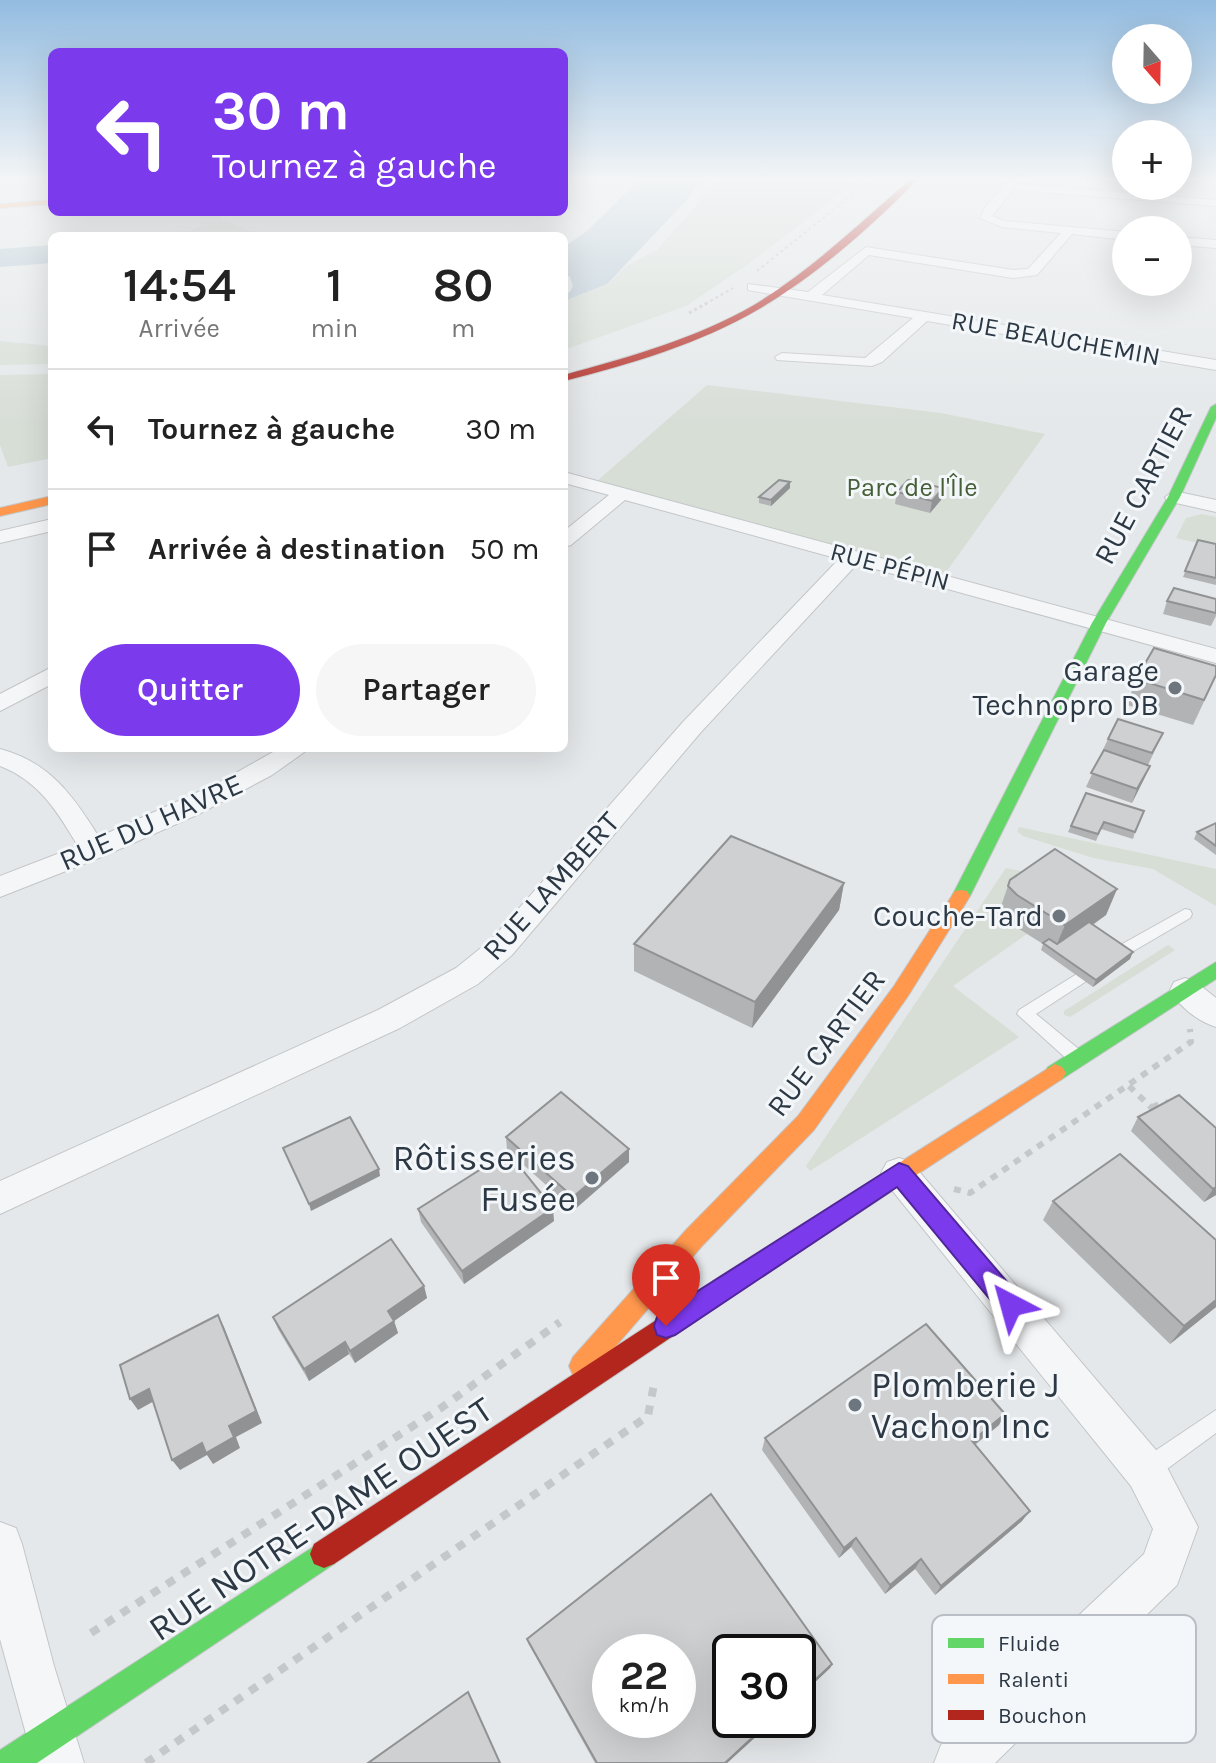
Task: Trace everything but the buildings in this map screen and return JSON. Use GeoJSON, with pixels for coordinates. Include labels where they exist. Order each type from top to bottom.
{"type":"FeatureCollection","features":[{"type":"Feature","properties":{"kind":"street"},"geometry":{"type":"LineString","coordinates":[[568,377],[643,355],[710,330],[782,291],[818,260]]}},
{"type":"Feature","properties":{"kind":"street"},"geometry":{"type":"LineString","coordinates":[[812,296],[855,260]]}},
{"type":"Feature","properties":{"kind":"street"},"geometry":{"type":"LineString","coordinates":[[925,260],[1013,274],[1032,272],[1043,260]]}},
{"type":"Feature","properties":{"kind":"street","name":"RUE BEAUCHEMIN"},"geometry":{"type":"LineString","coordinates":[[756,279],[782,291],[1216,365]]}},
{"type":"Feature","properties":{"kind":"street"},"geometry":{"type":"LineString","coordinates":[[568,362],[678,325],[722,304],[756,279]]}},
{"type":"Feature","properties":{"kind":"street"},"geometry":{"type":"LineString","coordinates":[[782,357],[867,363],[877,359],[925,315]]}},
{"type":"Feature","properties":{"kind":"street","name":"RUE CARTIER"},"geometry":{"type":"LineString","coordinates":[[545,1408],[694,1238],[806,1123],[901,991],[972,879],[1099,623],[1174,497],[1216,407]]}},
{"type":"Feature","properties":{"kind":"street","name":"RUE PÉPIN"},"geometry":{"type":"LineString","coordinates":[[568,478],[1216,656]]}},
{"type":"Feature","properties":{"kind":"street"},"geometry":{"type":"LineString","coordinates":[[0,495],[48,485]]}},
{"type":"Feature","properties":{"kind":"street"},"geometry":{"type":"LineString","coordinates":[[568,538],[622,493]]}},
{"type":"Feature","properties":{"kind":"street"},"geometry":{"type":"LineString","coordinates":[[1174,497],[1216,506]]}},
{"type":"Feature","properties":{"kind":"street"},"geometry":{"type":"LineString","coordinates":[[0,512],[48,501]]}},
{"type":"Feature","properties":{"kind":"street"},"geometry":{"type":"LineString","coordinates":[[0,537],[48,526]]}},
{"type":"Feature","properties":{"kind":"street","name":"RUE LAMBERT"},"geometry":{"type":"LineString","coordinates":[[0,1198],[389,1019],[467,976],[502,947],[692,727],[853,556]]}},
{"type":"Feature","properties":{"kind":"street"},"geometry":{"type":"LineString","coordinates":[[0,704],[48,676]]}},
{"type":"Feature","properties":{"kind":"street","name":"RUE DU HAVRE"},"geometry":{"type":"LineString","coordinates":[[0,887],[190,810],[246,781],[292,752]]}},
{"type":"Feature","properties":{"kind":"street"},"geometry":{"type":"LineString","coordinates":[[0,757],[18,763],[49,783],[94,850]]}},
{"type":"Feature","properties":{"kind":"street","name":"RUE NOTRE-DAME OUEST"},"geometry":{"type":"LineString","coordinates":[[9,1763],[55,1749],[666,1326],[1216,969]]}},
{"type":"Feature","properties":{"kind":"street"},"geometry":{"type":"LineString","coordinates":[[1185,990],[1216,1015]]}},
{"type":"Feature","properties":{"kind":"street"},"geometry":{"type":"LineString","coordinates":[[899,1173],[1146,1471],[1176,1527],[1161,1569],[1113,1615]]}},
{"type":"Feature","properties":{"kind":"street"},"geometry":{"type":"LineString","coordinates":[[0,1544],[55,1749]]}},
{"type":"Feature","properties":{"kind":"street"},"geometry":{"type":"LineString","coordinates":[[959,1763],[980,1743]]}},
{"type":"Feature","properties":{"kind":"lane"},"geometry":{"type":"LineString","coordinates":[[1120,952],[1185,914]]}},
{"type":"Feature","properties":{"kind":"lane"},"geometry":{"type":"LineString","coordinates":[[1078,1058],[1025,1014],[1080,978]]}},
{"type":"Feature","properties":{"kind":"lane"},"geometry":{"type":"LineString","coordinates":[[1146,1471],[1216,1420]]}},
{"type":"Feature","properties":{"kind":"path"},"geometry":{"type":"LineString","coordinates":[[682,316],[756,279],[778,260]]}},
{"type":"Feature","properties":{"kind":"path"},"geometry":{"type":"LineString","coordinates":[[899,1173],[970,1193],[1191,1042],[1185,990]]}},
{"type":"Feature","properties":{"kind":"path"},"geometry":{"type":"LineString","coordinates":[[1129,1086],[1159,1115]]}},
{"type":"Feature","properties":{"kind":"path"},"geometry":{"type":"LineString","coordinates":[[1152,1107],[1165,1102],[1179,1111]]}},
{"type":"Feature","properties":{"kind":"path","name":"RUE NOTRE-DAME OUEST"},"geometry":{"type":"LineString","coordinates":[[91,1633],[441,1408],[568,1313]]}},
{"type":"Feature","properties":{"kind":"path"},"geometry":{"type":"LineString","coordinates":[[146,1763],[648,1416],[666,1326]]}},
{"type":"Feature","properties":{"kind":"green space"},"geometry":{"type":"Polygon","coordinates":[[[638,260],[753,260],[686,306],[568,349],[568,299],[607,284],[625,267],[638,260]]]}},
{"type":"Feature","properties":{"kind":"green space"},"geometry":{"type":"Polygon","coordinates":[[[0,341],[48,346],[48,364],[0,365],[0,341]]]}},
{"type":"Feature","properties":{"kind":"green space"},"geometry":{"type":"Polygon","coordinates":[[[48,374],[48,459],[8,467],[0,445],[0,375],[48,374]]]}},
{"type":"Feature","properties":{"kind":"green space","name":"Parc de l'Île"},"geometry":{"type":"Polygon","coordinates":[[[707,385],[941,413],[1045,434],[944,575],[597,481],[707,385]]]}},
{"type":"Feature","properties":{"kind":"green space"},"geometry":{"type":"Polygon","coordinates":[[[1202,514],[1216,517],[1216,547],[1176,538],[1186,518],[1202,514]]]}},
{"type":"Feature","properties":{"kind":"green space"},"geometry":{"type":"Polygon","coordinates":[[[1019,827],[1216,869],[1216,906],[1153,869],[1093,858],[1023,836],[1017,831],[1019,827]]]}},
{"type":"Feature","properties":{"kind":"green space"},"geometry":{"type":"Polygon","coordinates":[[[1006,868],[1045,876],[1027,934],[953,986],[1019,1037],[810,1171],[806,1166],[1006,868]]]}},
{"type":"Feature","properties":{"kind":"green space"},"geometry":{"type":"Polygon","coordinates":[[[1168,945],[1175,950],[1070,1017],[1064,1015],[1064,1011],[1168,945]]]}},
{"type":"Feature","properties":{"kind":"water"},"geometry":{"type":"Polygon","coordinates":[[[0,260],[48,260],[48,263],[0,267],[0,260]]]}},
{"type":"Feature","properties":{"kind":"water"},"geometry":{"type":"Polygon","coordinates":[[[568,260],[630,260],[607,284],[568,299],[573,286],[568,260]]]}},
{"type":"Feature","properties":{"kind":"traffic: fast"},"geometry":{"type":"LineString","coordinates":[[961,896],[1099,623],[1174,497],[1216,407]]}},
{"type":"Feature","properties":{"kind":"traffic: fast"},"geometry":{"type":"LineString","coordinates":[[1055,1073],[1216,969]]}},
{"type":"Feature","properties":{"kind":"traffic: fast"},"geometry":{"type":"LineString","coordinates":[[9,1763],[324,1554]]}},
{"type":"Feature","properties":{"kind":"traffic: slow"},"geometry":{"type":"LineString","coordinates":[[0,512],[48,501]]}},
{"type":"Feature","properties":{"kind":"traffic: slow"},"geometry":{"type":"LineString","coordinates":[[582,1366],[694,1238],[806,1123],[901,991],[961,896]]}},
{"type":"Feature","properties":{"kind":"traffic: slow"},"geometry":{"type":"LineString","coordinates":[[722,1289],[1055,1073]]}},
{"type":"Feature","properties":{"kind":"traffic: jam"},"geometry":{"type":"LineString","coordinates":[[568,377],[703,333],[755,308],[823,260]]}},
{"type":"Feature","properties":{"kind":"traffic: jam"},"geometry":{"type":"LineString","coordinates":[[324,1554],[722,1289]]}},
{"type":"Feature","properties":{"kind":"place","name":"Garage Technopro DB"},"geometry":{"type":"Point","coordinates":[1175,688]}},
{"type":"Feature","properties":{"kind":"place","name":"Couche-Tard"},"geometry":{"type":"Point","coordinates":[1059,916]}},
{"type":"Feature","properties":{"kind":"place","name":"Rôtisseries Fusée"},"geometry":{"type":"Point","coordinates":[592,1178]}},
{"type":"Feature","properties":{"kind":"place","name":"Plomberie J Vachon Inc"},"geometry":{"type":"Point","coordinates":[855,1405]}},
{"type":"Feature","properties":{"kind":"route"},"geometry":{"type":"LineString","coordinates":[[666,1326],[899,1173],[1011,1305]]}}]}
